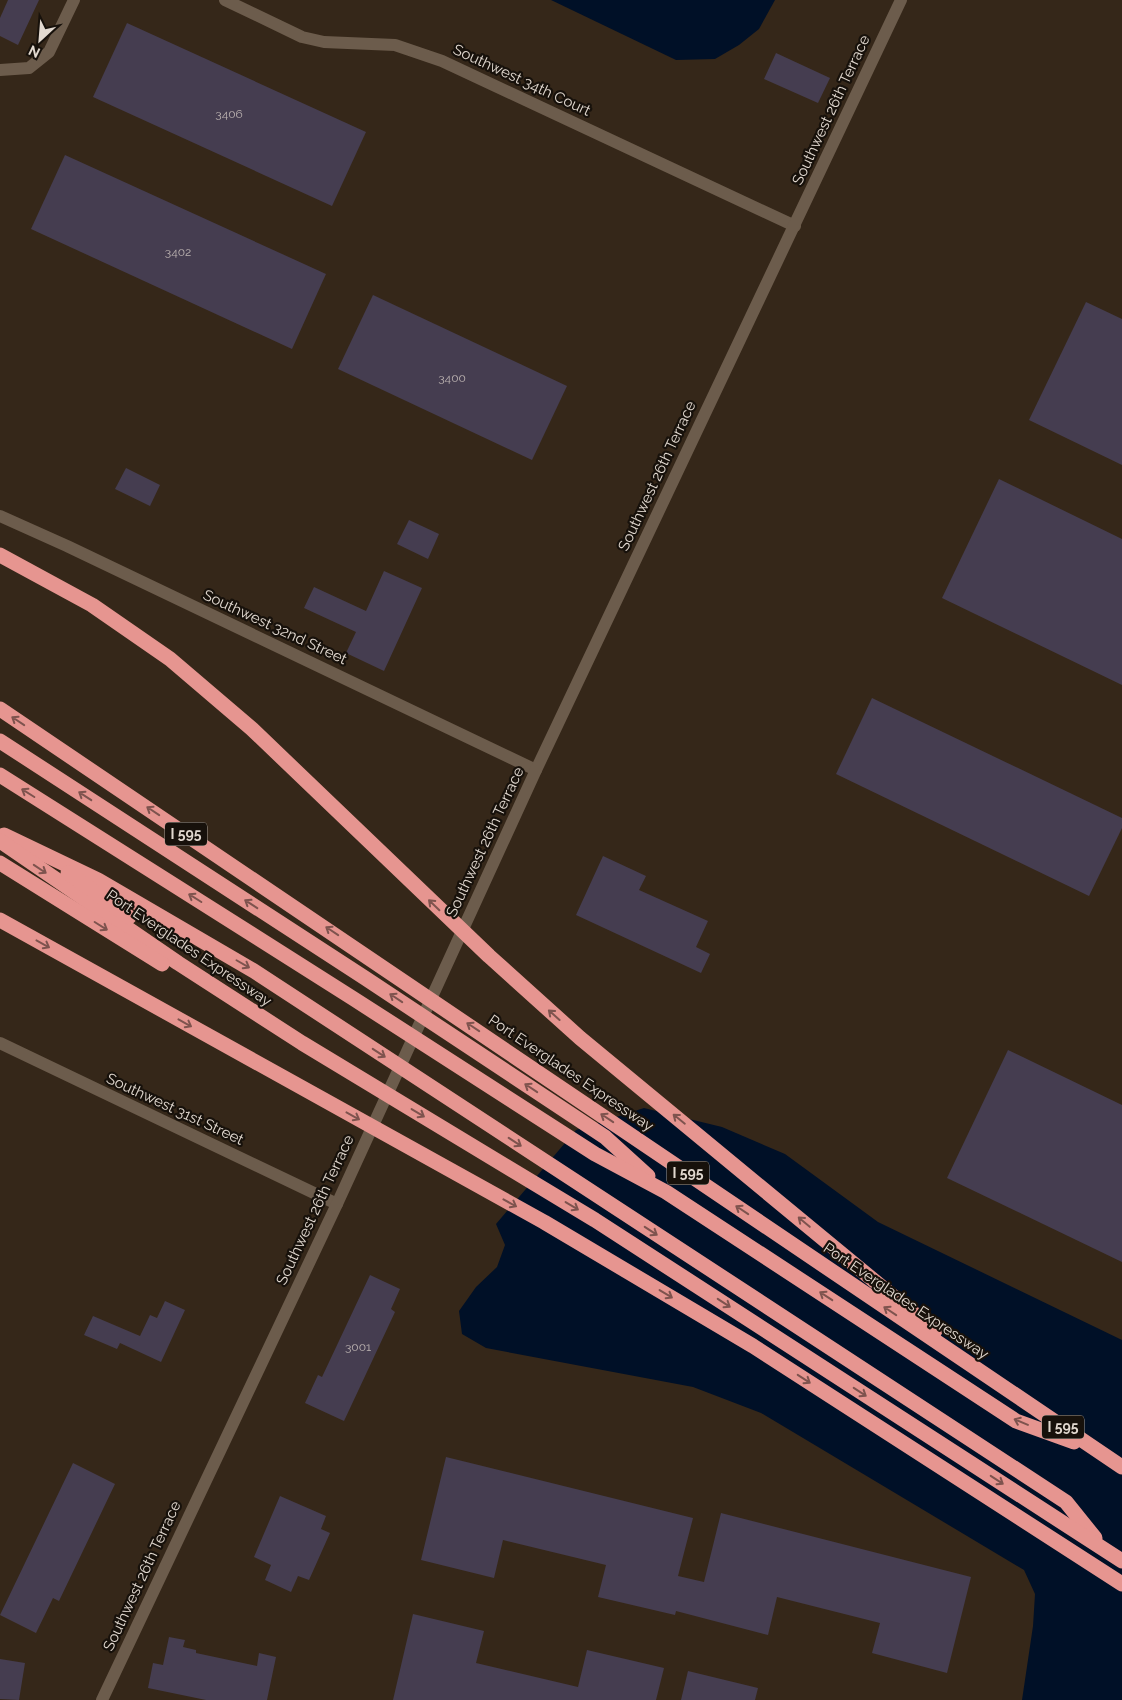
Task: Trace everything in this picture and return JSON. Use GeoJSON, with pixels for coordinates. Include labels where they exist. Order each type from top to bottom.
{"type":"FeatureCollection","features":[{"type":"Feature","properties":{"kind":"highway"},"geometry":{"type":"LineString","coordinates":[[0,555],[92,604],[170,659],[252,729],[489,956],[580,1038],[1003,1388]]}},
{"type":"Feature","properties":{"kind":"highway","name":"Port Everglades Expressway"},"geometry":{"type":"LineString","coordinates":[[0,708],[1122,1467]]}},
{"type":"Feature","properties":{"kind":"highway"},"geometry":{"type":"LineString","coordinates":[[0,741],[365,978],[605,1137],[666,1192]]}},
{"type":"Feature","properties":{"kind":"highway"},"geometry":{"type":"LineString","coordinates":[[0,776],[354,999],[595,1154],[666,1192],[1016,1421],[1099,1452]]}},
{"type":"Feature","properties":{"kind":"highway"},"geometry":{"type":"LineString","coordinates":[[0,824],[145,929],[178,963]]}},
{"type":"Feature","properties":{"kind":"highway"},"geometry":{"type":"LineString","coordinates":[[0,833],[98,880],[254,971],[1066,1502],[1102,1548]]}},
{"type":"Feature","properties":{"kind":"highway","name":"Port Everglades Expressway"},"geometry":{"type":"LineString","coordinates":[[0,841],[178,963],[302,1042],[595,1220],[1122,1561]]}},
{"type":"Feature","properties":{"kind":"highway"},"geometry":{"type":"LineString","coordinates":[[0,863],[192,982],[302,1042]]}},
{"type":"Feature","properties":{"kind":"highway"},"geometry":{"type":"LineString","coordinates":[[0,920],[544,1222],[753,1346],[1122,1584]]}},
{"type":"Feature","properties":{"kind":"street"},"geometry":{"type":"LineString","coordinates":[[0,70],[29,68],[49,52],[74,0]]}},
{"type":"Feature","properties":{"kind":"street","name":"Southwest 34th Court"},"geometry":{"type":"LineString","coordinates":[[225,0],[302,37],[324,42],[395,45],[442,61],[795,226]]}},
{"type":"Feature","properties":{"kind":"street","name":"Southwest 26th Terrace"},"geometry":{"type":"LineString","coordinates":[[102,1700],[337,1204],[536,770],[901,0]]}},
{"type":"Feature","properties":{"kind":"street","name":"Southwest 32nd Street"},"geometry":{"type":"LineString","coordinates":[[0,516],[67,546],[536,770]]}},
{"type":"Feature","properties":{"kind":"street","name":"Southwest 31st Street"},"geometry":{"type":"LineString","coordinates":[[0,1043],[337,1204]]}},
{"type":"Feature","properties":{"kind":"water"},"geometry":{"type":"Polygon","coordinates":[[[551,0],[775,0],[759,29],[739,45],[715,59],[676,60],[551,0]]]}},
{"type":"Feature","properties":{"kind":"water"},"geometry":{"type":"Polygon","coordinates":[[[644,1108],[722,1127],[785,1154],[878,1222],[1122,1340],[1122,1700],[1022,1700],[1033,1626],[1035,1594],[1024,1570],[761,1413],[693,1387],[486,1348],[462,1334],[459,1311],[476,1287],[497,1267],[505,1245],[496,1224],[576,1130],[644,1108]]]}},
{"type":"Feature","properties":{"kind":"building"},"geometry":{"type":"Polygon","coordinates":[[[8,0],[39,0],[18,45],[0,36],[0,18],[8,0]]]}},
{"type":"Feature","properties":{"kind":"building"},"geometry":{"type":"Polygon","coordinates":[[[127,23],[366,132],[332,206],[93,97],[127,23]]]}},
{"type":"Feature","properties":{"kind":"building"},"geometry":{"type":"Polygon","coordinates":[[[776,53],[830,78],[818,103],[764,79],[776,53]]]}},
{"type":"Feature","properties":{"kind":"building"},"geometry":{"type":"Polygon","coordinates":[[[65,155],[326,274],[292,349],[31,229],[65,155]]]}},
{"type":"Feature","properties":{"kind":"building"},"geometry":{"type":"Polygon","coordinates":[[[373,295],[567,386],[532,460],[338,369],[373,295]]]}},
{"type":"Feature","properties":{"kind":"building"},"geometry":{"type":"Polygon","coordinates":[[[1086,302],[1122,319],[1122,465],[1029,420],[1086,302]]]}},
{"type":"Feature","properties":{"kind":"building"},"geometry":{"type":"Polygon","coordinates":[[[126,468],[160,485],[150,506],[115,489],[126,468]]]}},
{"type":"Feature","properties":{"kind":"building"},"geometry":{"type":"Polygon","coordinates":[[[999,479],[1122,539],[1122,685],[942,598],[999,479]]]}},
{"type":"Feature","properties":{"kind":"building"},"geometry":{"type":"Polygon","coordinates":[[[409,520],[439,534],[428,559],[397,544],[409,520]]]}},
{"type":"Feature","properties":{"kind":"building"},"geometry":{"type":"Polygon","coordinates":[[[384,571],[422,588],[384,671],[346,653],[356,632],[304,608],[314,587],[366,611],[384,571]]]}},
{"type":"Feature","properties":{"kind":"building"},"geometry":{"type":"Polygon","coordinates":[[[872,698],[1122,818],[1122,828],[1089,896],[836,774],[872,698]]]}},
{"type":"Feature","properties":{"kind":"building"},"geometry":{"type":"Polygon","coordinates":[[[603,856],[646,876],[639,890],[708,921],[696,947],[710,954],[701,973],[576,915],[603,856]]]}},
{"type":"Feature","properties":{"kind":"building"},"geometry":{"type":"Polygon","coordinates":[[[1008,1050],[1122,1105],[1122,1262],[947,1178],[1008,1050]]]}},
{"type":"Feature","properties":{"kind":"building"},"geometry":{"type":"Polygon","coordinates":[[[370,1275],[400,1289],[391,1309],[395,1312],[344,1421],[305,1403],[318,1375],[322,1377],[370,1275]]]}},
{"type":"Feature","properties":{"kind":"building"},"geometry":{"type":"Polygon","coordinates":[[[165,1301],[185,1310],[161,1362],[120,1343],[117,1349],[84,1335],[93,1316],[140,1336],[150,1315],[157,1318],[165,1301]]]}},
{"type":"Feature","properties":{"kind":"building"},"geometry":{"type":"Polygon","coordinates":[[[446,1457],[693,1518],[678,1576],[704,1582],[721,1513],[971,1577],[947,1673],[872,1653],[880,1623],[777,1597],[768,1635],[676,1611],[675,1615],[598,1597],[606,1565],[503,1540],[494,1578],[421,1560],[446,1457]]]}},
{"type":"Feature","properties":{"kind":"building"},"geometry":{"type":"Polygon","coordinates":[[[73,1463],[115,1484],[59,1601],[53,1598],[36,1633],[0,1615],[73,1463]]]}},
{"type":"Feature","properties":{"kind":"building"},"geometry":{"type":"Polygon","coordinates":[[[280,1496],[326,1516],[321,1529],[330,1533],[309,1580],[298,1576],[291,1592],[265,1580],[271,1565],[254,1557],[280,1496]]]}},
{"type":"Feature","properties":{"kind":"building"},"geometry":{"type":"Polygon","coordinates":[[[413,1614],[484,1631],[476,1663],[578,1687],[587,1650],[664,1668],[656,1700],[393,1700],[413,1614]]]}},
{"type":"Feature","properties":{"kind":"building"},"geometry":{"type":"Polygon","coordinates":[[[169,1637],[185,1640],[183,1647],[196,1650],[196,1653],[257,1666],[259,1653],[276,1657],[267,1700],[206,1700],[148,1688],[153,1663],[163,1665],[169,1637]]]}},
{"type":"Feature","properties":{"kind":"building"},"geometry":{"type":"Polygon","coordinates":[[[0,1659],[25,1663],[19,1700],[0,1699],[0,1659]]]}},
{"type":"Feature","properties":{"kind":"building"},"geometry":{"type":"Polygon","coordinates":[[[688,1671],[758,1688],[755,1700],[681,1700],[688,1671]]]}}]}
